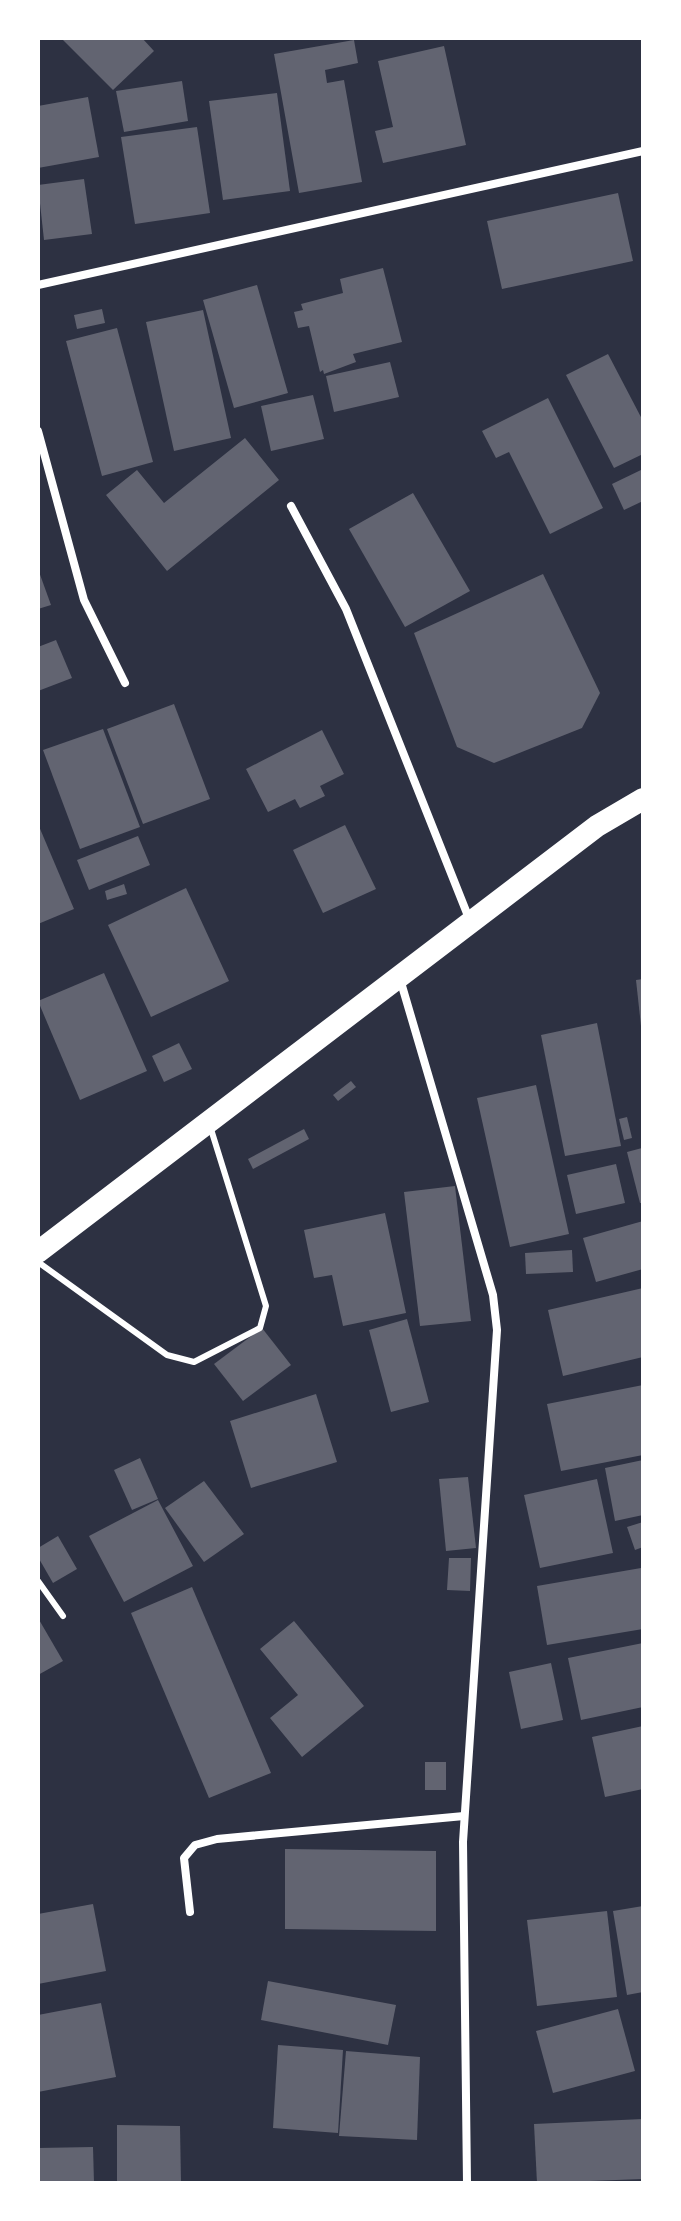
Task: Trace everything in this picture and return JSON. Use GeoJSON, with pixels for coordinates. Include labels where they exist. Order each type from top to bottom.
{"type":"FeatureCollection","features":[{"type":"Feature","properties":{"kind":"highway"},"geometry":{"type":"LineString","coordinates":[[38,1252],[597,826],[643,799]]}},
{"type":"Feature","properties":{"kind":"street"},"geometry":{"type":"LineString","coordinates":[[38,285],[643,151]]}},
{"type":"Feature","properties":{"kind":"street"},"geometry":{"type":"LineString","coordinates":[[38,431],[84,600],[125,683]]}},
{"type":"Feature","properties":{"kind":"street"},"geometry":{"type":"LineString","coordinates":[[291,506],[346,609],[471,922]]}},
{"type":"Feature","properties":{"kind":"street"},"geometry":{"type":"LineString","coordinates":[[400,977],[493,1295],[497,1330],[464,1816],[467,2183]]}},
{"type":"Feature","properties":{"kind":"street"},"geometry":{"type":"LineString","coordinates":[[190,1912],[184,1858],[195,1845],[217,1839],[464,1816]]}},
{"type":"Feature","properties":{"kind":"lane"},"geometry":{"type":"LineString","coordinates":[[38,1262],[167,1355],[194,1362],[260,1328],[266,1306],[209,1122]]}},
{"type":"Feature","properties":{"kind":"lane"},"geometry":{"type":"LineString","coordinates":[[38,1581],[63,1616]]}},
{"type":"Feature","properties":{"kind":"building"},"geometry":{"type":"Polygon","coordinates":[[[142,38],[154,51],[113,90],[63,40],[142,38]]]}},
{"type":"Feature","properties":{"kind":"building"},"geometry":{"type":"Polygon","coordinates":[[[354,40],[358,63],[325,70],[327,83],[344,80],[362,182],[299,193],[274,54],[354,40]]]}},
{"type":"Feature","properties":{"kind":"building"},"geometry":{"type":"Polygon","coordinates":[[[444,46],[466,145],[383,163],[375,131],[393,127],[378,61],[444,46]]]}},
{"type":"Feature","properties":{"kind":"building"},"geometry":{"type":"Polygon","coordinates":[[[182,81],[188,121],[124,132],[116,91],[182,81]]]}},
{"type":"Feature","properties":{"kind":"building"},"geometry":{"type":"Polygon","coordinates":[[[277,93],[290,191],[223,200],[209,101],[277,93]]]}},
{"type":"Feature","properties":{"kind":"building"},"geometry":{"type":"Polygon","coordinates":[[[88,97],[99,157],[38,168],[38,106],[88,97]]]}},
{"type":"Feature","properties":{"kind":"building"},"geometry":{"type":"Polygon","coordinates":[[[197,127],[210,213],[135,224],[121,137],[197,127]]]}},
{"type":"Feature","properties":{"kind":"building"},"geometry":{"type":"Polygon","coordinates":[[[84,179],[92,234],[44,240],[38,185],[84,179]]]}},
{"type":"Feature","properties":{"kind":"building"},"geometry":{"type":"Polygon","coordinates":[[[618,193],[633,261],[502,289],[487,221],[618,193]]]}},
{"type":"Feature","properties":{"kind":"building"},"geometry":{"type":"Polygon","coordinates":[[[383,268],[402,342],[353,354],[356,362],[324,374],[323,370],[320,372],[309,326],[298,328],[294,312],[303,310],[301,304],[343,293],[340,279],[383,268]]]}},
{"type":"Feature","properties":{"kind":"building"},"geometry":{"type":"Polygon","coordinates":[[[257,285],[288,393],[234,408],[203,300],[257,285]]]}},
{"type":"Feature","properties":{"kind":"building"},"geometry":{"type":"Polygon","coordinates":[[[102,309],[105,323],[77,329],[74,315],[102,309]]]}},
{"type":"Feature","properties":{"kind":"building"},"geometry":{"type":"Polygon","coordinates":[[[203,310],[231,438],[174,451],[146,322],[203,310]]]}},
{"type":"Feature","properties":{"kind":"building"},"geometry":{"type":"Polygon","coordinates":[[[117,328],[153,462],[102,476],[66,341],[117,328]]]}},
{"type":"Feature","properties":{"kind":"building"},"geometry":{"type":"Polygon","coordinates":[[[608,354],[643,421],[643,454],[614,468],[566,375],[608,354]]]}},
{"type":"Feature","properties":{"kind":"building"},"geometry":{"type":"Polygon","coordinates":[[[390,362],[399,397],[334,412],[326,376],[390,362]]]}},
{"type":"Feature","properties":{"kind":"building"},"geometry":{"type":"Polygon","coordinates":[[[313,395],[324,439],[271,451],[261,406],[313,395]]]}},
{"type":"Feature","properties":{"kind":"building"},"geometry":{"type":"Polygon","coordinates":[[[548,398],[603,508],[550,534],[509,452],[496,458],[482,431],[548,398]]]}},
{"type":"Feature","properties":{"kind":"building"},"geometry":{"type":"Polygon","coordinates":[[[245,438],[279,480],[167,571],[106,495],[137,470],[164,503],[245,438]]]}},
{"type":"Feature","properties":{"kind":"building"},"geometry":{"type":"Polygon","coordinates":[[[643,469],[643,501],[624,510],[612,484],[643,469]]]}},
{"type":"Feature","properties":{"kind":"building"},"geometry":{"type":"Polygon","coordinates":[[[413,493],[470,591],[405,627],[349,529],[413,493]]]}},
{"type":"Feature","properties":{"kind":"building"},"geometry":{"type":"Polygon","coordinates":[[[38,569],[51,605],[38,609],[38,569]]]}},
{"type":"Feature","properties":{"kind":"building"},"geometry":{"type":"Polygon","coordinates":[[[543,574],[600,693],[582,728],[494,763],[457,747],[414,633],[543,574]]]}},
{"type":"Feature","properties":{"kind":"building"},"geometry":{"type":"Polygon","coordinates":[[[56,640],[72,678],[38,691],[38,647],[56,640]]]}},
{"type":"Feature","properties":{"kind":"building"},"geometry":{"type":"Polygon","coordinates":[[[174,704],[210,799],[143,824],[107,729],[174,704]]]}},
{"type":"Feature","properties":{"kind":"building"},"geometry":{"type":"Polygon","coordinates":[[[103,729],[140,827],[80,849],[43,750],[103,729]]]}},
{"type":"Feature","properties":{"kind":"building"},"geometry":{"type":"Polygon","coordinates":[[[322,730],[344,774],[320,786],[325,796],[300,808],[295,799],[268,812],[246,769],[322,730]]]}},
{"type":"Feature","properties":{"kind":"building"},"geometry":{"type":"Polygon","coordinates":[[[38,824],[74,909],[38,924],[38,824]]]}},
{"type":"Feature","properties":{"kind":"building"},"geometry":{"type":"Polygon","coordinates":[[[345,825],[376,889],[323,913],[293,850],[345,825]]]}},
{"type":"Feature","properties":{"kind":"building"},"geometry":{"type":"Polygon","coordinates":[[[138,836],[150,865],[89,890],[77,860],[138,836]]]}},
{"type":"Feature","properties":{"kind":"building"},"geometry":{"type":"Polygon","coordinates":[[[124,884],[127,894],[107,900],[105,891],[124,884]]]}},
{"type":"Feature","properties":{"kind":"building"},"geometry":{"type":"Polygon","coordinates":[[[186,888],[229,981],[151,1017],[108,925],[186,888]]]}},
{"type":"Feature","properties":{"kind":"building"},"geometry":{"type":"Polygon","coordinates":[[[104,973],[147,1071],[80,1100],[38,1001],[104,973]]]}},
{"type":"Feature","properties":{"kind":"building"},"geometry":{"type":"Polygon","coordinates":[[[643,979],[643,1026],[641,1026],[636,980],[643,979]]]}},
{"type":"Feature","properties":{"kind":"building"},"geometry":{"type":"Polygon","coordinates":[[[597,1023],[621,1146],[565,1156],[541,1035],[597,1023]]]}},
{"type":"Feature","properties":{"kind":"building"},"geometry":{"type":"Polygon","coordinates":[[[179,1043],[192,1069],[164,1082],[152,1056],[179,1043]]]}},
{"type":"Feature","properties":{"kind":"building"},"geometry":{"type":"Polygon","coordinates":[[[351,1081],[356,1087],[338,1101],[333,1095],[351,1081]]]}},
{"type":"Feature","properties":{"kind":"building"},"geometry":{"type":"Polygon","coordinates":[[[536,1085],[569,1234],[510,1247],[477,1098],[536,1085]]]}},
{"type":"Feature","properties":{"kind":"building"},"geometry":{"type":"Polygon","coordinates":[[[627,1117],[632,1138],[624,1140],[619,1119],[627,1117]]]}},
{"type":"Feature","properties":{"kind":"building"},"geometry":{"type":"Polygon","coordinates":[[[304,1129],[309,1139],[253,1169],[248,1159],[304,1129]]]}},
{"type":"Feature","properties":{"kind":"building"},"geometry":{"type":"Polygon","coordinates":[[[642,1148],[643,1203],[640,1203],[627,1152],[642,1148]]]}},
{"type":"Feature","properties":{"kind":"building"},"geometry":{"type":"Polygon","coordinates":[[[616,1164],[625,1203],[576,1214],[567,1175],[616,1164]]]}},
{"type":"Feature","properties":{"kind":"building"},"geometry":{"type":"Polygon","coordinates":[[[455,1186],[471,1321],[420,1326],[404,1192],[455,1186]]]}},
{"type":"Feature","properties":{"kind":"building"},"geometry":{"type":"Polygon","coordinates":[[[385,1213],[406,1313],[343,1326],[332,1275],[314,1278],[304,1230],[385,1213]]]}},
{"type":"Feature","properties":{"kind":"building"},"geometry":{"type":"Polygon","coordinates":[[[643,1221],[643,1269],[596,1282],[583,1238],[643,1221]]]}},
{"type":"Feature","properties":{"kind":"building"},"geometry":{"type":"Polygon","coordinates":[[[572,1250],[573,1272],[526,1274],[525,1253],[572,1250]]]}},
{"type":"Feature","properties":{"kind":"building"},"geometry":{"type":"Polygon","coordinates":[[[643,1288],[643,1357],[563,1376],[548,1310],[643,1288]]]}},
{"type":"Feature","properties":{"kind":"building"},"geometry":{"type":"Polygon","coordinates":[[[407,1319],[429,1402],[391,1412],[369,1330],[407,1319]]]}},
{"type":"Feature","properties":{"kind":"building"},"geometry":{"type":"Polygon","coordinates":[[[262,1328],[291,1365],[243,1401],[214,1364],[262,1328]]]}},
{"type":"Feature","properties":{"kind":"building"},"geometry":{"type":"Polygon","coordinates":[[[643,1385],[643,1455],[561,1471],[547,1404],[643,1385]]]}},
{"type":"Feature","properties":{"kind":"building"},"geometry":{"type":"Polygon","coordinates":[[[316,1394],[337,1462],[251,1488],[230,1421],[316,1394]]]}},
{"type":"Feature","properties":{"kind":"building"},"geometry":{"type":"Polygon","coordinates":[[[140,1458],[158,1499],[132,1510],[114,1470],[140,1458]]]}},
{"type":"Feature","properties":{"kind":"building"},"geometry":{"type":"Polygon","coordinates":[[[643,1460],[643,1515],[615,1521],[605,1468],[643,1460]]]}},
{"type":"Feature","properties":{"kind":"building"},"geometry":{"type":"Polygon","coordinates":[[[468,1477],[476,1548],[446,1551],[439,1479],[468,1477]]]}},
{"type":"Feature","properties":{"kind":"building"},"geometry":{"type":"Polygon","coordinates":[[[597,1479],[613,1553],[540,1568],[524,1495],[597,1479]]]}},
{"type":"Feature","properties":{"kind":"building"},"geometry":{"type":"Polygon","coordinates":[[[204,1481],[244,1534],[204,1562],[165,1508],[204,1481]]]}},
{"type":"Feature","properties":{"kind":"building"},"geometry":{"type":"Polygon","coordinates":[[[158,1500],[193,1566],[124,1602],[89,1536],[158,1500]]]}},
{"type":"Feature","properties":{"kind":"building"},"geometry":{"type":"Polygon","coordinates":[[[643,1522],[643,1547],[635,1550],[627,1527],[643,1522]]]}},
{"type":"Feature","properties":{"kind":"building"},"geometry":{"type":"Polygon","coordinates":[[[58,1536],[77,1569],[53,1583],[38,1557],[38,1548],[58,1536]]]}},
{"type":"Feature","properties":{"kind":"building"},"geometry":{"type":"Polygon","coordinates":[[[449,1558],[471,1558],[470,1591],[447,1590],[449,1558]]]}},
{"type":"Feature","properties":{"kind":"building"},"geometry":{"type":"Polygon","coordinates":[[[641,1568],[643,1629],[547,1645],[537,1586],[641,1568]]]}},
{"type":"Feature","properties":{"kind":"building"},"geometry":{"type":"Polygon","coordinates":[[[192,1587],[271,1773],[209,1798],[131,1613],[192,1587]]]}},
{"type":"Feature","properties":{"kind":"building"},"geometry":{"type":"Polygon","coordinates":[[[38,1618],[63,1661],[38,1675],[38,1618]]]}},
{"type":"Feature","properties":{"kind":"building"},"geometry":{"type":"Polygon","coordinates":[[[294,1621],[364,1706],[302,1757],[270,1718],[298,1695],[260,1649],[294,1621]]]}},
{"type":"Feature","properties":{"kind":"building"},"geometry":{"type":"Polygon","coordinates":[[[643,1643],[643,1707],[581,1720],[568,1658],[643,1643]]]}},
{"type":"Feature","properties":{"kind":"building"},"geometry":{"type":"Polygon","coordinates":[[[551,1663],[563,1720],[521,1729],[509,1672],[551,1663]]]}},
{"type":"Feature","properties":{"kind":"building"},"geometry":{"type":"Polygon","coordinates":[[[643,1726],[643,1789],[605,1797],[592,1737],[643,1726]]]}},
{"type":"Feature","properties":{"kind":"building"},"geometry":{"type":"Polygon","coordinates":[[[425,1762],[446,1762],[446,1790],[425,1790],[425,1762]]]}},
{"type":"Feature","properties":{"kind":"building"},"geometry":{"type":"Polygon","coordinates":[[[285,1849],[436,1851],[436,1931],[285,1929],[285,1849]]]}},
{"type":"Feature","properties":{"kind":"building"},"geometry":{"type":"Polygon","coordinates":[[[93,1904],[106,1971],[38,1984],[38,1914],[93,1904]]]}},
{"type":"Feature","properties":{"kind":"building"},"geometry":{"type":"Polygon","coordinates":[[[643,1906],[643,1992],[627,1995],[613,1911],[643,1906]]]}},
{"type":"Feature","properties":{"kind":"building"},"geometry":{"type":"Polygon","coordinates":[[[607,1911],[617,1997],[537,2006],[527,1920],[607,1911]]]}},
{"type":"Feature","properties":{"kind":"building"},"geometry":{"type":"Polygon","coordinates":[[[268,1981],[396,2005],[388,2045],[261,2020],[268,1981]]]}},
{"type":"Feature","properties":{"kind":"building"},"geometry":{"type":"Polygon","coordinates":[[[101,2003],[116,2077],[38,2092],[38,2015],[101,2003]]]}},
{"type":"Feature","properties":{"kind":"building"},"geometry":{"type":"Polygon","coordinates":[[[618,2009],[635,2071],[553,2093],[536,2031],[618,2009]]]}},
{"type":"Feature","properties":{"kind":"building"},"geometry":{"type":"Polygon","coordinates":[[[278,2045],[343,2050],[338,2133],[273,2128],[278,2045]]]}},
{"type":"Feature","properties":{"kind":"building"},"geometry":{"type":"Polygon","coordinates":[[[346,2051],[420,2057],[417,2140],[339,2136],[346,2051]]]}},
{"type":"Feature","properties":{"kind":"building"},"geometry":{"type":"Polygon","coordinates":[[[643,2119],[643,2179],[537,2183],[534,2124],[643,2119]]]}},
{"type":"Feature","properties":{"kind":"building"},"geometry":{"type":"Polygon","coordinates":[[[117,2125],[180,2126],[181,2183],[117,2183],[117,2125]]]}},
{"type":"Feature","properties":{"kind":"building"},"geometry":{"type":"Polygon","coordinates":[[[93,2147],[94,2183],[38,2183],[38,2148],[93,2147]]]}}]}
